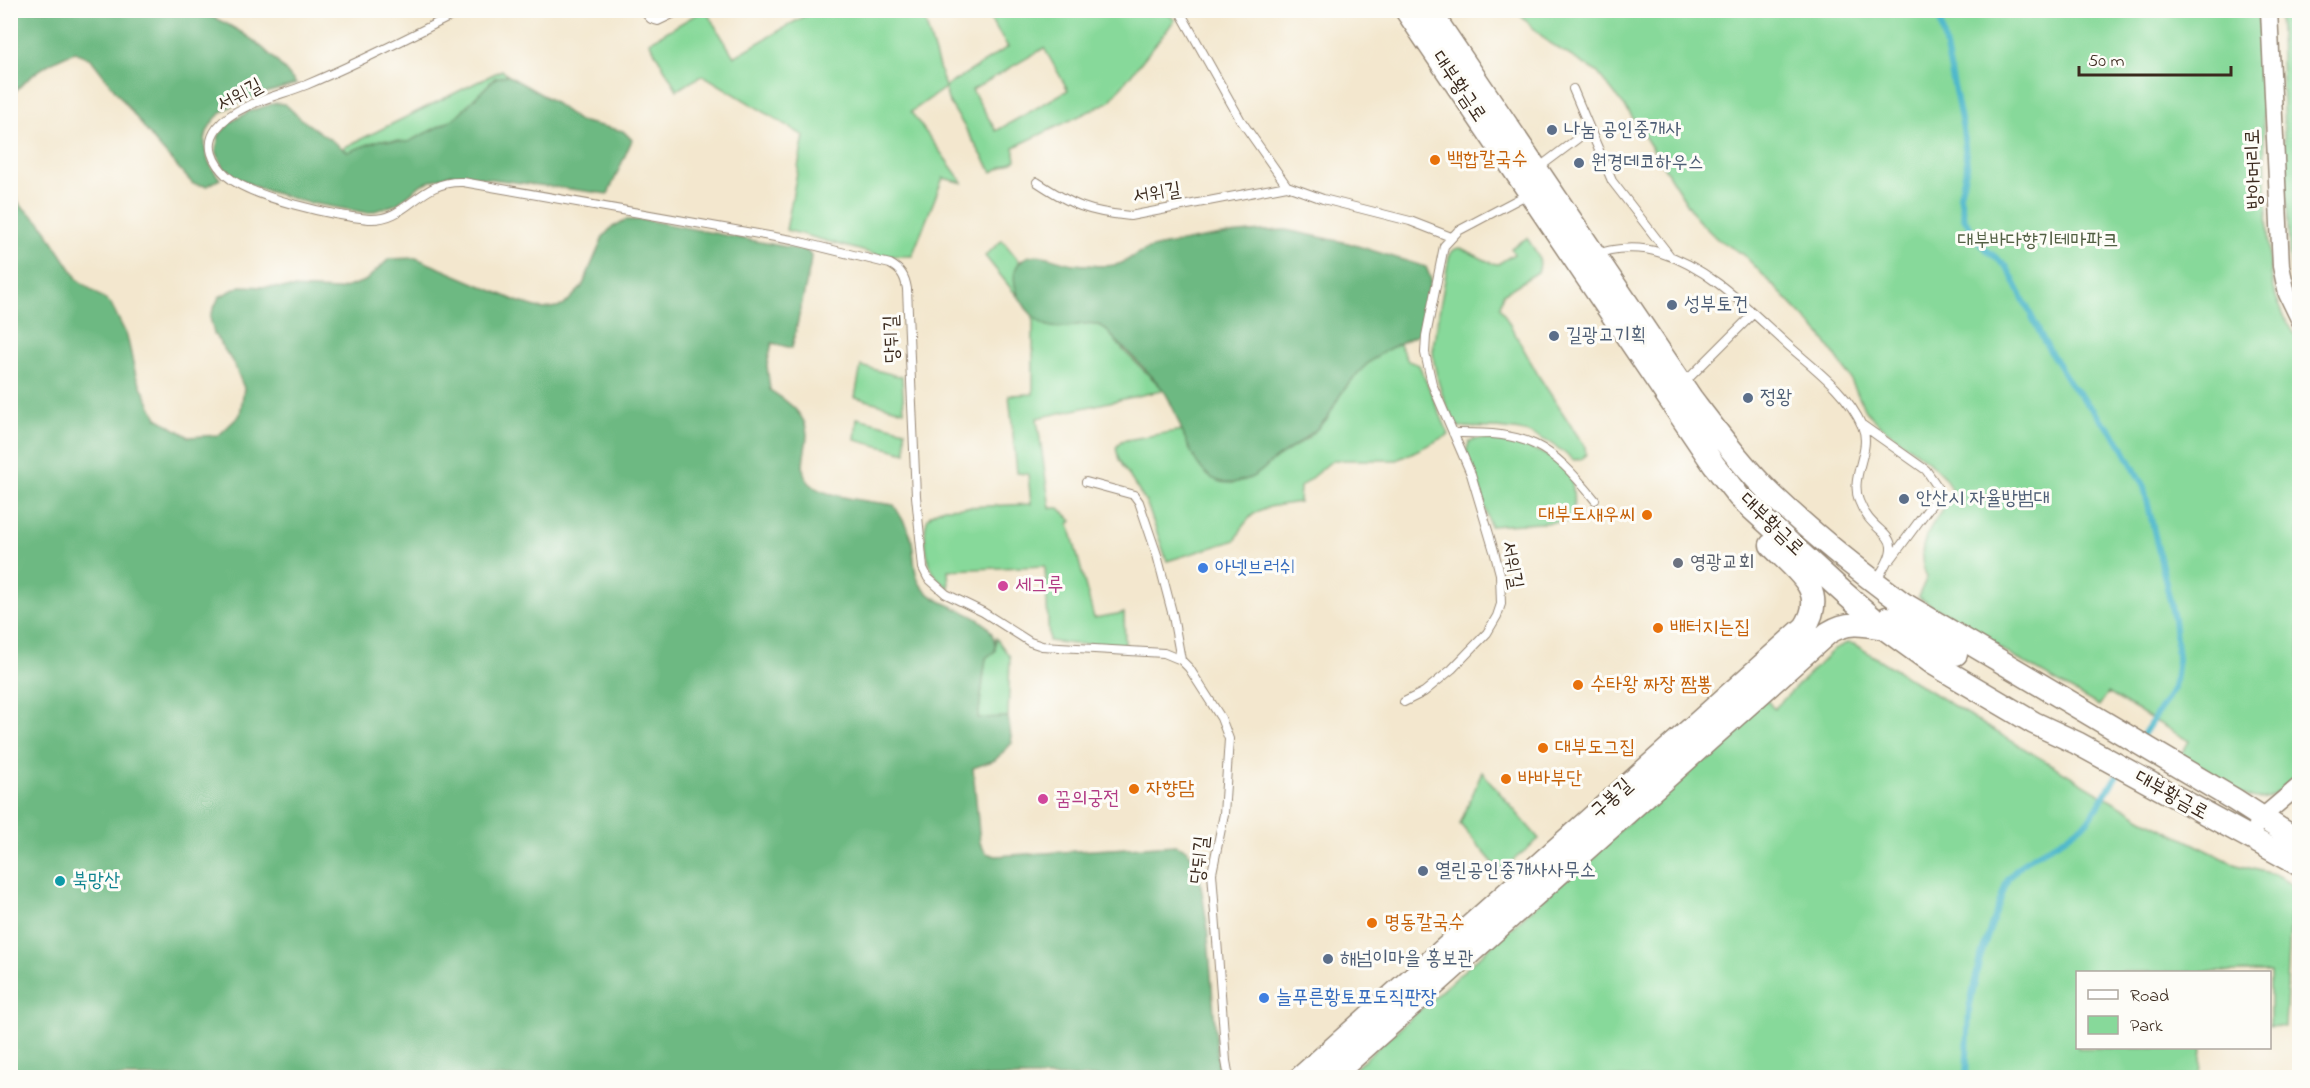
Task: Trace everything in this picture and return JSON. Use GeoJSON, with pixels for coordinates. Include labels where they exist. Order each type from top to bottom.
{"type":"FeatureCollection","features":[{"type":"Feature","properties":{"kind":"main road","name":"대부황금로"},"geometry":{"type":"LineString","coordinates":[[1406,10],[1594,255],[1721,438],[1773,496],[1827,542],[1881,573],[1937,625],[2175,765],[2300,842]]}},
{"type":"Feature","properties":{"kind":"main road","name":"대부황금로"},"geometry":{"type":"LineString","coordinates":[[1429,10],[1714,465],[1739,496],[1884,628],[1934,664],[2034,723],[2078,743],[2300,865]]}},
{"type":"Feature","properties":{"kind":"main road","name":"구봉길"},"geometry":{"type":"LineString","coordinates":[[1330,1077],[1809,637],[1815,603],[1814,593],[1808,583],[1756,528],[1746,514],[1739,496]]}},
{"type":"Feature","properties":{"kind":"main road"},"geometry":{"type":"LineString","coordinates":[[1809,637],[1833,613],[1843,592],[1845,568],[1827,542]]}},
{"type":"Feature","properties":{"kind":"main road"},"geometry":{"type":"LineString","coordinates":[[1833,613],[1864,610],[1902,624],[1980,669],[1999,673],[2015,671]]}},
{"type":"Feature","properties":{"kind":"main road","name":"구봉길"},"geometry":{"type":"LineString","coordinates":[[1300,1077],[1809,637],[1852,623],[1884,628]]}},
{"type":"Feature","properties":{"kind":"street","name":"방아머리로"},"geometry":{"type":"LineString","coordinates":[[2270,10],[2281,266],[2286,294],[2300,321]]}},
{"type":"Feature","properties":{"kind":"street"},"geometry":{"type":"LineString","coordinates":[[2249,838],[2261,818],[2300,785]]}},
{"type":"Feature","properties":{"kind":"lane","name":"서위길"},"geometry":{"type":"LineString","coordinates":[[462,10],[306,86],[240,110],[217,127],[210,146],[212,158],[220,170],[247,189],[323,213],[381,218],[402,210],[430,188],[441,183],[463,182]]}},
{"type":"Feature","properties":{"kind":"lane"},"geometry":{"type":"LineString","coordinates":[[642,10],[651,19],[658,21],[681,10]]}},
{"type":"Feature","properties":{"kind":"lane"},"geometry":{"type":"LineString","coordinates":[[1179,10],[1240,119],[1287,186],[1323,199],[1410,221],[1450,237],[1537,182],[1588,130]]}},
{"type":"Feature","properties":{"kind":"lane"},"geometry":{"type":"LineString","coordinates":[[1573,89],[1611,181],[1671,257]]}},
{"type":"Feature","properties":{"kind":"lane","name":"당뒤길"},"geometry":{"type":"LineString","coordinates":[[463,182],[792,240],[890,264],[903,274],[908,289],[916,496],[923,568],[928,578],[946,594],[983,612],[1030,642],[1042,646],[1164,653],[1181,660],[1207,693],[1227,729],[1229,739],[1224,814],[1212,873],[1229,1077]]}},
{"type":"Feature","properties":{"kind":"lane","name":"서위길"},"geometry":{"type":"LineString","coordinates":[[1037,182],[1076,206],[1108,214],[1130,216],[1287,186]]}},
{"type":"Feature","properties":{"kind":"lane","name":"서위길"},"geometry":{"type":"LineString","coordinates":[[1404,702],[1424,692],[1452,669],[1487,633],[1497,616],[1500,604],[1500,574],[1477,491],[1432,384],[1425,354],[1426,336],[1441,256],[1450,237]]}},
{"type":"Feature","properties":{"kind":"lane"},"geometry":{"type":"LineString","coordinates":[[1594,255],[1612,249],[1629,249],[1660,252],[1685,262],[1725,289],[1829,382],[1862,424],[1926,470],[1937,486],[1934,501],[1881,573]]}},
{"type":"Feature","properties":{"kind":"lane"},"geometry":{"type":"LineString","coordinates":[[1682,384],[1753,314]]}},
{"type":"Feature","properties":{"kind":"lane"},"geometry":{"type":"LineString","coordinates":[[1862,424],[1866,442],[1857,470],[1858,498],[1872,522],[1888,538],[1892,547],[1881,573]]}},
{"type":"Feature","properties":{"kind":"lane"},"geometry":{"type":"LineString","coordinates":[[1453,433],[1498,435],[1531,442],[1560,460],[1594,500]]}},
{"type":"Feature","properties":{"kind":"lane"},"geometry":{"type":"LineString","coordinates":[[1086,482],[1134,495],[1138,502],[1157,555],[1171,606],[1180,643],[1181,660]]}},
{"type":"Feature","properties":{"kind":"green space"},"geometry":{"type":"Polygon","coordinates":[[[11,10],[197,11],[240,31],[264,49],[296,84],[241,102],[225,110],[216,118],[206,135],[205,143],[209,161],[220,179],[207,186],[193,184],[156,143],[91,59],[75,52],[48,64],[32,75],[11,96],[11,10]]]}},
{"type":"Feature","properties":{"kind":"green space"},"geometry":{"type":"Polygon","coordinates":[[[702,11],[706,11],[734,57],[813,11],[922,11],[945,87],[1008,47],[985,11],[1138,11],[1140,13],[1165,11],[1175,20],[1109,102],[1014,147],[1016,160],[992,172],[948,100],[945,88],[911,112],[963,183],[943,178],[912,256],[881,256],[786,230],[804,136],[703,75],[677,90],[649,42],[702,11]],[[1044,48],[972,90],[996,131],[1068,90],[1044,48]]]}},
{"type":"Feature","properties":{"kind":"green space","name":"대부바다향기테마파크"},"geometry":{"type":"Polygon","coordinates":[[[1518,11],[2259,11],[2269,255],[2273,289],[2283,314],[2299,342],[2299,773],[2269,797],[2257,799],[2241,794],[2181,755],[2189,741],[2108,693],[2099,706],[2014,657],[1918,597],[1927,577],[1922,555],[1927,534],[1939,514],[1954,496],[1945,478],[1929,462],[1880,425],[1865,410],[1848,374],[1821,335],[1743,254],[1717,239],[1697,219],[1629,112],[1597,72],[1549,43],[1518,11]]]}},
{"type":"Feature","properties":{"kind":"green space"},"geometry":{"type":"Polygon","coordinates":[[[2279,11],[2299,11],[2299,301],[2292,277],[2289,252],[2279,11]]]}},
{"type":"Feature","properties":{"kind":"green space"},"geometry":{"type":"Polygon","coordinates":[[[502,70],[507,75],[495,78],[454,119],[408,142],[380,140],[348,152],[343,148],[502,70]]]}},
{"type":"Feature","properties":{"kind":"green space"},"geometry":{"type":"Polygon","coordinates":[[[507,75],[551,100],[579,121],[623,131],[632,140],[608,194],[452,174],[422,184],[397,204],[368,213],[305,202],[261,189],[236,178],[222,166],[216,150],[219,135],[231,122],[248,112],[275,103],[285,104],[301,119],[348,152],[380,140],[408,142],[454,119],[495,78],[507,75]]]}},
{"type":"Feature","properties":{"kind":"green space"},"geometry":{"type":"Polygon","coordinates":[[[11,190],[20,205],[41,223],[78,280],[111,304],[127,336],[136,376],[157,418],[189,437],[219,435],[240,415],[244,388],[234,364],[214,334],[210,317],[219,297],[240,286],[338,290],[365,281],[389,259],[416,258],[519,302],[543,309],[563,306],[582,287],[603,237],[611,228],[625,220],[646,220],[807,251],[811,256],[810,266],[792,348],[772,343],[767,365],[770,390],[799,413],[806,426],[803,469],[808,481],[819,490],[828,493],[894,505],[910,534],[915,569],[923,588],[944,603],[979,620],[988,627],[994,638],[995,651],[986,658],[978,718],[1008,717],[1012,743],[995,760],[973,768],[980,843],[986,853],[996,856],[1176,845],[1186,849],[1193,858],[1199,873],[1207,924],[1219,1077],[11,1077],[11,190]]]}},
{"type":"Feature","properties":{"kind":"green space"},"geometry":{"type":"Polygon","coordinates":[[[1286,230],[1348,243],[1426,267],[1431,279],[1419,334],[1368,363],[1344,390],[1327,418],[1309,436],[1257,474],[1234,483],[1218,481],[1206,474],[1189,448],[1164,391],[1102,327],[1095,324],[1048,326],[1033,316],[1016,290],[1015,271],[1019,263],[1031,256],[1045,256],[1074,264],[1115,265],[1136,254],[1162,246],[1224,235],[1286,230]]]}},
{"type":"Feature","properties":{"kind":"green space"},"geometry":{"type":"Polygon","coordinates":[[[1527,238],[1539,258],[1538,272],[1503,294],[1500,307],[1540,378],[1585,447],[1586,454],[1582,459],[1573,460],[1546,440],[1520,431],[1460,427],[1455,424],[1437,376],[1433,346],[1451,253],[1461,248],[1491,263],[1498,264],[1514,254],[1511,248],[1527,238]]]}},
{"type":"Feature","properties":{"kind":"green space"},"geometry":{"type":"Polygon","coordinates":[[[1002,240],[1020,262],[1015,274],[1017,296],[985,256],[1002,240]]]}},
{"type":"Feature","properties":{"kind":"green space"},"geometry":{"type":"Polygon","coordinates":[[[1033,315],[1048,326],[1068,327],[1091,322],[1105,328],[1124,351],[1164,390],[1037,418],[1050,508],[1059,508],[1072,521],[1069,524],[1094,618],[1124,613],[1125,645],[1049,641],[1045,566],[948,570],[949,588],[935,575],[928,559],[926,523],[935,511],[944,508],[1031,504],[1028,474],[1017,473],[1009,395],[1033,394],[1033,315]]]}},
{"type":"Feature","properties":{"kind":"green space"},"geometry":{"type":"Polygon","coordinates":[[[1399,344],[1408,361],[1419,365],[1449,435],[1397,460],[1333,460],[1300,487],[1299,502],[1260,510],[1247,520],[1236,540],[1167,561],[1147,504],[1119,460],[1116,448],[1121,441],[1182,430],[1184,436],[1253,476],[1308,438],[1327,419],[1340,395],[1360,370],[1383,351],[1399,344]]]}},
{"type":"Feature","properties":{"kind":"green space"},"geometry":{"type":"Polygon","coordinates":[[[861,366],[902,377],[904,411],[855,397],[861,366]]]}},
{"type":"Feature","properties":{"kind":"green space"},"geometry":{"type":"Polygon","coordinates":[[[857,418],[905,430],[906,453],[855,440],[857,418]]]}},
{"type":"Feature","properties":{"kind":"green space"},"geometry":{"type":"Polygon","coordinates":[[[1475,439],[1529,448],[1542,453],[1564,468],[1572,483],[1574,521],[1490,526],[1479,485],[1466,453],[1469,442],[1475,439]]]}},
{"type":"Feature","properties":{"kind":"green space"},"geometry":{"type":"Polygon","coordinates":[[[996,638],[1010,657],[1008,717],[978,719],[986,657],[995,651],[996,638]]]}},
{"type":"Feature","properties":{"kind":"green space"},"geometry":{"type":"Polygon","coordinates":[[[1847,643],[1854,644],[2143,819],[2237,865],[2274,874],[2292,885],[2285,1027],[2271,1026],[2271,971],[2076,971],[2076,1049],[2202,1049],[2200,1077],[1344,1078],[1766,699],[1774,709],[1834,649],[1847,643]]]}},
{"type":"Feature","properties":{"kind":"green space"},"geometry":{"type":"Polygon","coordinates":[[[1482,772],[1539,839],[1500,871],[1460,824],[1482,772]]]}},
{"type":"Feature","properties":{"kind":"waterway"},"geometry":{"type":"LineString","coordinates":[[1938,10],[1963,129],[1967,166],[1960,195],[1964,218],[1981,245],[2007,267],[2045,343],[2071,385],[2118,439],[2144,487],[2174,619],[2178,659],[2174,688],[2141,738]]}},
{"type":"Feature","properties":{"kind":"waterway"},"geometry":{"type":"LineString","coordinates":[[1966,1078],[1969,1009],[1980,958],[2008,878],[2025,861],[2062,840],[2089,820],[2119,772]]}},
{"type":"Feature","properties":{"kind":"place","name":"나눔 공인중개사"},"geometry":{"type":"Point","coordinates":[1552,130]}},
{"type":"Feature","properties":{"kind":"place","name":"백합칼국수"},"geometry":{"type":"Point","coordinates":[1435,160]}},
{"type":"Feature","properties":{"kind":"place","name":"원경데코하우스"},"geometry":{"type":"Point","coordinates":[1579,163]}},
{"type":"Feature","properties":{"kind":"place","name":"성부토건"},"geometry":{"type":"Point","coordinates":[1672,305]}},
{"type":"Feature","properties":{"kind":"place","name":"길광고기획"},"geometry":{"type":"Point","coordinates":[1554,336]}},
{"type":"Feature","properties":{"kind":"place","name":"정왕"},"geometry":{"type":"Point","coordinates":[1748,398]}},
{"type":"Feature","properties":{"kind":"place","name":"안산시 자율방범대"},"geometry":{"type":"Point","coordinates":[1904,499]}},
{"type":"Feature","properties":{"kind":"place","name":"대부도새우씨"},"geometry":{"type":"Point","coordinates":[1647,515]}},
{"type":"Feature","properties":{"kind":"place","name":"영광교회"},"geometry":{"type":"Point","coordinates":[1678,563]}},
{"type":"Feature","properties":{"kind":"place","name":"아넷브러쉬"},"geometry":{"type":"Point","coordinates":[1203,568]}},
{"type":"Feature","properties":{"kind":"place","name":"세그루"},"geometry":{"type":"Point","coordinates":[1003,586]}},
{"type":"Feature","properties":{"kind":"place","name":"배터지는집"},"geometry":{"type":"Point","coordinates":[1658,628]}},
{"type":"Feature","properties":{"kind":"place","name":"수타왕 짜장 짬뽕"},"geometry":{"type":"Point","coordinates":[1578,685]}},
{"type":"Feature","properties":{"kind":"place","name":"대부도그집"},"geometry":{"type":"Point","coordinates":[1543,748]}},
{"type":"Feature","properties":{"kind":"place","name":"바바부단"},"geometry":{"type":"Point","coordinates":[1506,779]}},
{"type":"Feature","properties":{"kind":"place","name":"자향담"},"geometry":{"type":"Point","coordinates":[1134,789]}},
{"type":"Feature","properties":{"kind":"place","name":"꿈의궁전"},"geometry":{"type":"Point","coordinates":[1043,799]}},
{"type":"Feature","properties":{"kind":"place","name":"열린공인중개사사무소"},"geometry":{"type":"Point","coordinates":[1423,871]}},
{"type":"Feature","properties":{"kind":"place","name":"북망산"},"geometry":{"type":"Point","coordinates":[60,881]}},
{"type":"Feature","properties":{"kind":"place","name":"명동칼국수"},"geometry":{"type":"Point","coordinates":[1372,923]}},
{"type":"Feature","properties":{"kind":"place","name":"해넘이마을 홍보관"},"geometry":{"type":"Point","coordinates":[1328,959]}},
{"type":"Feature","properties":{"kind":"place","name":"늘푸른황토포도직판장"},"geometry":{"type":"Point","coordinates":[1264,998]}}]}
